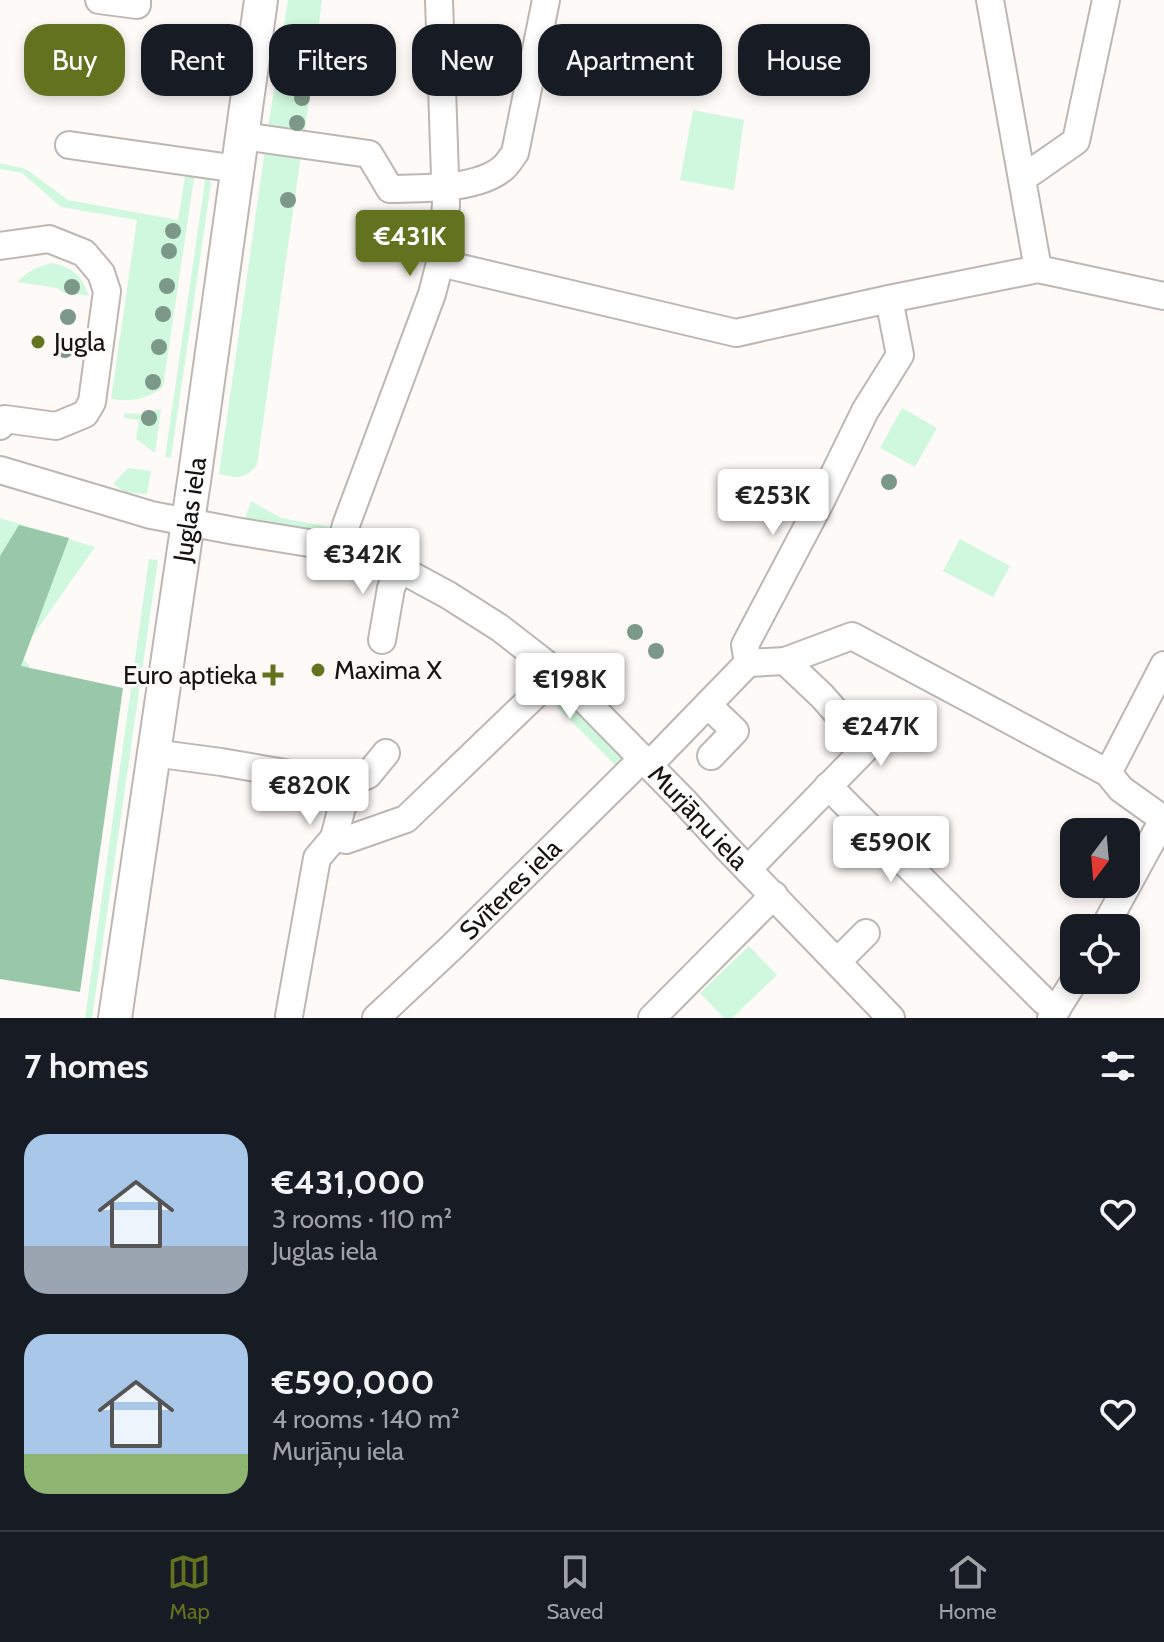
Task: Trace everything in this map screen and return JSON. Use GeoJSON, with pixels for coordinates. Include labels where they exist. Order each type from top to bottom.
{"type":"FeatureCollection","features":[{"type":"Feature","properties":{"kind":"main road","name":"Juglas iela"},"geometry":{"type":"LineString","coordinates":[[115,1018],[261,0]]}},
{"type":"Feature","properties":{"kind":"street"},"geometry":{"type":"LineString","coordinates":[[99,0],[137,5],[137,0]]}},
{"type":"Feature","properties":{"kind":"street"},"geometry":{"type":"LineString","coordinates":[[340,548],[432,294],[440,263],[446,187],[439,0]]}},
{"type":"Feature","properties":{"kind":"street"},"geometry":{"type":"LineString","coordinates":[[243,136],[369,154],[390,189],[446,187],[476,181],[502,169],[515,153],[546,0]]}},
{"type":"Feature","properties":{"kind":"street"},"geometry":{"type":"LineString","coordinates":[[990,0],[1038,269]]}},
{"type":"Feature","properties":{"kind":"street"},"geometry":{"type":"LineString","coordinates":[[1023,178],[1076,141],[1106,0]]}},
{"type":"Feature","properties":{"kind":"street"},"geometry":{"type":"LineString","coordinates":[[69,145],[238,169]]}},
{"type":"Feature","properties":{"kind":"street"},"geometry":{"type":"LineString","coordinates":[[0,246],[49,239],[84,253],[101,273],[107,291],[92,402],[85,414],[56,426],[5,419],[0,426]]}},
{"type":"Feature","properties":{"kind":"street"},"geometry":{"type":"LineString","coordinates":[[440,263],[736,333],[1038,269],[1164,296]]}},
{"type":"Feature","properties":{"kind":"street"},"geometry":{"type":"LineString","coordinates":[[889,299],[900,355],[865,411],[745,645],[748,663],[785,661],[852,636],[1108,773],[1121,789],[1164,819],[1112,914]]}},
{"type":"Feature","properties":{"kind":"street","name":"Murjāņu iela"},"geometry":{"type":"LineString","coordinates":[[0,470],[151,515],[340,548],[400,569],[448,595],[500,628],[558,673],[891,1018]]}},
{"type":"Feature","properties":{"kind":"street"},"geometry":{"type":"LineString","coordinates":[[382,640],[391,588],[400,569]]}},
{"type":"Feature","properties":{"kind":"street"},"geometry":{"type":"LineString","coordinates":[[749,868],[867,747],[822,696],[785,661]]}},
{"type":"Feature","properties":{"kind":"street","name":"Svīteres iela"},"geometry":{"type":"LineString","coordinates":[[376,1018],[708,705],[748,663]]}},
{"type":"Feature","properties":{"kind":"street"},"geometry":{"type":"LineString","coordinates":[[1108,773],[1164,665]]}},
{"type":"Feature","properties":{"kind":"street"},"geometry":{"type":"LineString","coordinates":[[334,838],[346,840],[406,819],[558,673]]}},
{"type":"Feature","properties":{"kind":"street"},"geometry":{"type":"LineString","coordinates":[[708,705],[735,731],[711,756]]}},
{"type":"Feature","properties":{"kind":"street"},"geometry":{"type":"LineString","coordinates":[[153,753],[348,784],[368,775],[386,753]]}},
{"type":"Feature","properties":{"kind":"street"},"geometry":{"type":"LineString","coordinates":[[289,1016],[317,858],[334,838],[348,784]]}},
{"type":"Feature","properties":{"kind":"street"},"geometry":{"type":"LineString","coordinates":[[828,786],[1054,1014],[1066,994]]}},
{"type":"Feature","properties":{"kind":"street"},"geometry":{"type":"LineString","coordinates":[[652,1018],[774,895]]}},
{"type":"Feature","properties":{"kind":"street"},"geometry":{"type":"LineString","coordinates":[[838,961],[866,933]]}},
{"type":"Feature","properties":{"kind":"green space"},"geometry":{"type":"Polygon","coordinates":[[[288,0],[322,0],[319,24],[284,24],[288,0]]]}},
{"type":"Feature","properties":{"kind":"green space"},"geometry":{"type":"Polygon","coordinates":[[[273,96],[309,96],[304,137],[267,134],[273,96]]]}},
{"type":"Feature","properties":{"kind":"green space"},"geometry":{"type":"Polygon","coordinates":[[[693,110],[744,120],[734,190],[680,180],[693,110]]]}},
{"type":"Feature","properties":{"kind":"green space"},"geometry":{"type":"Polygon","coordinates":[[[265,149],[301,155],[257,465],[248,473],[236,477],[219,474],[265,149]]]}},
{"type":"Feature","properties":{"kind":"green space"},"geometry":{"type":"Polygon","coordinates":[[[0,163],[26,169],[68,200],[178,220],[186,170],[195,172],[163,387],[138,399],[111,399],[137,220],[61,207],[22,173],[0,169],[0,163]]]}},
{"type":"Feature","properties":{"kind":"green space"},"geometry":{"type":"Polygon","coordinates":[[[206,174],[211,184],[171,458],[165,457],[206,174]]]}},
{"type":"Feature","properties":{"kind":"green space"},"geometry":{"type":"Polygon","coordinates":[[[53,263],[76,274],[89,296],[17,282],[34,270],[53,263]]]}},
{"type":"Feature","properties":{"kind":"green space"},"geometry":{"type":"Polygon","coordinates":[[[902,408],[937,428],[915,467],[880,448],[902,408]]]}},
{"type":"Feature","properties":{"kind":"green space"},"geometry":{"type":"Polygon","coordinates":[[[161,409],[155,453],[136,439],[139,420],[124,418],[124,413],[141,414],[161,409]]]}},
{"type":"Feature","properties":{"kind":"green space"},"geometry":{"type":"Polygon","coordinates":[[[128,468],[151,471],[147,494],[126,493],[113,484],[128,468]]]}},
{"type":"Feature","properties":{"kind":"green space"},"geometry":{"type":"Polygon","coordinates":[[[251,501],[281,518],[330,527],[328,535],[245,519],[251,501]]]}},
{"type":"Feature","properties":{"kind":"green space"},"geometry":{"type":"Polygon","coordinates":[[[0,518],[95,547],[19,655],[30,666],[0,693],[0,518]]]}},
{"type":"Feature","properties":{"kind":"green space"},"geometry":{"type":"Polygon","coordinates":[[[19,525],[69,538],[21,666],[123,688],[80,992],[0,979],[0,556],[19,525]]]}},
{"type":"Feature","properties":{"kind":"green space"},"geometry":{"type":"Polygon","coordinates":[[[960,539],[1010,566],[993,597],[943,571],[960,539]]]}},
{"type":"Feature","properties":{"kind":"green space"},"geometry":{"type":"Polygon","coordinates":[[[149,559],[158,560],[92,1018],[85,1018],[149,559]]]}},
{"type":"Feature","properties":{"kind":"green space"},"geometry":{"type":"Polygon","coordinates":[[[552,693],[563,695],[621,754],[623,762],[619,769],[546,696],[552,693]]]}},
{"type":"Feature","properties":{"kind":"green space"},"geometry":{"type":"Polygon","coordinates":[[[749,946],[777,975],[732,1018],[724,1018],[700,993],[749,946]]]}},
{"type":"Feature","properties":{"kind":"place","name":"Jugla"},"geometry":{"type":"Point","coordinates":[38,342]}},
{"type":"Feature","properties":{"kind":"place","name":"Maxima X"},"geometry":{"type":"Point","coordinates":[318,670]}},
{"type":"Feature","properties":{"kind":"place","name":"Euro aptieka"},"geometry":{"type":"Point","coordinates":[273,675]}}]}
